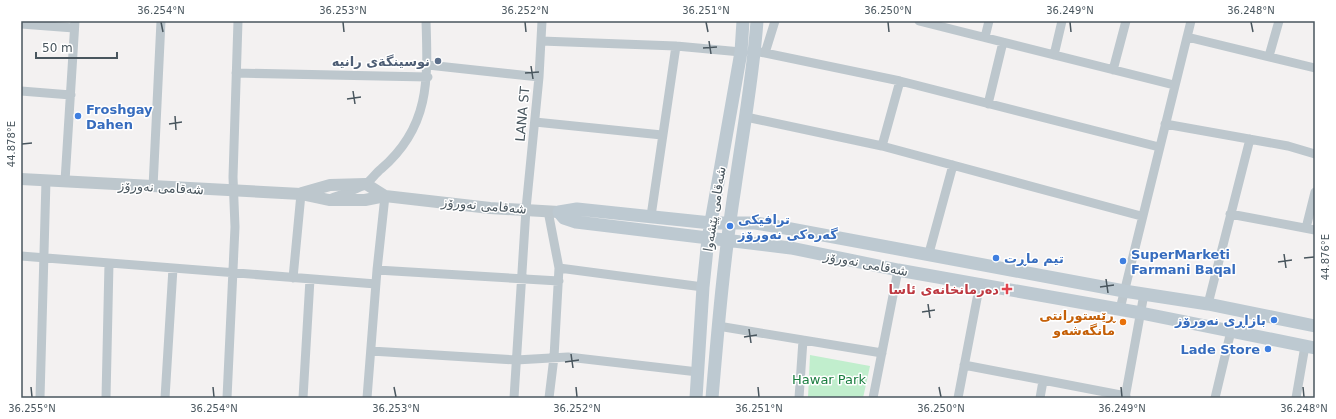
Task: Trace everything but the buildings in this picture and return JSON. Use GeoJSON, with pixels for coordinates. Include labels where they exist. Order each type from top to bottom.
{"type":"FeatureCollection","features":[{"type":"Feature","properties":{"kind":"main road","name":"شەقامی پێشەوا"},"geometry":{"type":"LineString","coordinates":[[696,398],[703,287],[708,239],[741,52],[743,21]]}},
{"type":"Feature","properties":{"kind":"main road","name":"شەقامی پێشەوا"},"geometry":{"type":"LineString","coordinates":[[712,398],[718,326],[731,222],[746,116],[760,52],[757,21]]}},
{"type":"Feature","properties":{"kind":"main road","name":"شەقامی نەورۆز"},"geometry":{"type":"LineString","coordinates":[[553,212],[577,209],[780,227],[929,253],[1124,291],[1208,304],[1315,326]]}},
{"type":"Feature","properties":{"kind":"main road","name":"شەقامی نەورۆز"},"geometry":{"type":"LineString","coordinates":[[553,212],[576,222],[791,248],[898,270],[980,283],[1141,313],[1310,347]]}},
{"type":"Feature","properties":{"kind":"street"},"geometry":{"type":"LineString","coordinates":[[153,186],[161,21]]}},
{"type":"Feature","properties":{"kind":"street"},"geometry":{"type":"LineString","coordinates":[[227,398],[235,227],[234,191],[238,21]]}},
{"type":"Feature","properties":{"kind":"street"},"geometry":{"type":"LineString","coordinates":[[329,200],[366,184],[399,151],[415,128],[426,96],[428,77],[426,21]]}},
{"type":"Feature","properties":{"kind":"street","name":"LANA ST"},"geometry":{"type":"LineString","coordinates":[[514,398],[526,209],[539,77],[542,21]]}},
{"type":"Feature","properties":{"kind":"street"},"geometry":{"type":"LineString","coordinates":[[775,21],[760,52],[900,81],[1159,147]]}},
{"type":"Feature","properties":{"kind":"street"},"geometry":{"type":"LineString","coordinates":[[919,21],[1174,85]]}},
{"type":"Feature","properties":{"kind":"street"},"geometry":{"type":"LineString","coordinates":[[985,37],[989,21]]}},
{"type":"Feature","properties":{"kind":"street"},"geometry":{"type":"LineString","coordinates":[[1054,55],[1062,21]]}},
{"type":"Feature","properties":{"kind":"street"},"geometry":{"type":"LineString","coordinates":[[1113,70],[1126,21]]}},
{"type":"Feature","properties":{"kind":"street"},"geometry":{"type":"LineString","coordinates":[[1120,309],[1191,21]]}},
{"type":"Feature","properties":{"kind":"street"},"geometry":{"type":"LineString","coordinates":[[1269,56],[1279,21]]}},
{"type":"Feature","properties":{"kind":"street"},"geometry":{"type":"LineString","coordinates":[[21,24],[75,25],[65,181]]}},
{"type":"Feature","properties":{"kind":"street"},"geometry":{"type":"LineString","coordinates":[[1187,37],[1315,68]]}},
{"type":"Feature","properties":{"kind":"street"},"geometry":{"type":"LineString","coordinates":[[541,41],[676,46],[741,52]]}},
{"type":"Feature","properties":{"kind":"street"},"geometry":{"type":"LineString","coordinates":[[988,104],[1003,42]]}},
{"type":"Feature","properties":{"kind":"street"},"geometry":{"type":"LineString","coordinates":[[651,216],[676,46]]}},
{"type":"Feature","properties":{"kind":"street"},"geometry":{"type":"LineString","coordinates":[[428,65],[539,77]]}},
{"type":"Feature","properties":{"kind":"street"},"geometry":{"type":"LineString","coordinates":[[236,73],[428,77]]}},
{"type":"Feature","properties":{"kind":"street"},"geometry":{"type":"LineString","coordinates":[[882,146],[900,81]]}},
{"type":"Feature","properties":{"kind":"street"},"geometry":{"type":"LineString","coordinates":[[21,91],[71,95]]}},
{"type":"Feature","properties":{"kind":"street"},"geometry":{"type":"LineString","coordinates":[[746,116],[882,146],[1142,216]]}},
{"type":"Feature","properties":{"kind":"street"},"geometry":{"type":"LineString","coordinates":[[535,122],[662,135]]}},
{"type":"Feature","properties":{"kind":"street"},"geometry":{"type":"LineString","coordinates":[[1165,124],[1315,154]]}},
{"type":"Feature","properties":{"kind":"street"},"geometry":{"type":"LineString","coordinates":[[1208,304],[1250,140]]}},
{"type":"Feature","properties":{"kind":"street"},"geometry":{"type":"LineString","coordinates":[[929,253],[953,165]]}},
{"type":"Feature","properties":{"kind":"street","name":"شەقامی نەورۆز"},"geometry":{"type":"LineString","coordinates":[[21,179],[301,194],[329,200],[365,200],[385,196],[490,208],[526,209],[553,212]]}},
{"type":"Feature","properties":{"kind":"street"},"geometry":{"type":"LineString","coordinates":[[40,398],[46,180]]}},
{"type":"Feature","properties":{"kind":"street","name":"شەقامی نەورۆز"},"geometry":{"type":"LineString","coordinates":[[301,194],[330,185],[366,184],[385,196]]}},
{"type":"Feature","properties":{"kind":"street"},"geometry":{"type":"LineString","coordinates":[[1230,214],[1310,229],[1315,192]]}},
{"type":"Feature","properties":{"kind":"street"},"geometry":{"type":"LineString","coordinates":[[293,278],[301,194]]}},
{"type":"Feature","properties":{"kind":"street"},"geometry":{"type":"LineString","coordinates":[[367,398],[377,270],[385,196]]}},
{"type":"Feature","properties":{"kind":"street"},"geometry":{"type":"LineString","coordinates":[[549,398],[554,357],[559,281],[553,212]]}},
{"type":"Feature","properties":{"kind":"street"},"geometry":{"type":"LineString","coordinates":[[21,256],[376,284]]}},
{"type":"Feature","properties":{"kind":"street"},"geometry":{"type":"LineString","coordinates":[[106,398],[109,263]]}},
{"type":"Feature","properties":{"kind":"street"},"geometry":{"type":"LineString","coordinates":[[165,398],[173,268]]}},
{"type":"Feature","properties":{"kind":"street"},"geometry":{"type":"LineString","coordinates":[[559,268],[703,287]]}},
{"type":"Feature","properties":{"kind":"street"},"geometry":{"type":"LineString","coordinates":[[377,270],[521,280],[559,281]]}},
{"type":"Feature","properties":{"kind":"street"},"geometry":{"type":"LineString","coordinates":[[874,398],[898,270]]}},
{"type":"Feature","properties":{"kind":"street"},"geometry":{"type":"LineString","coordinates":[[303,398],[310,279]]}},
{"type":"Feature","properties":{"kind":"street"},"geometry":{"type":"LineString","coordinates":[[958,398],[980,283]]}},
{"type":"Feature","properties":{"kind":"street"},"geometry":{"type":"LineString","coordinates":[[964,365],[1125,397],[1144,294]]}},
{"type":"Feature","properties":{"kind":"street"},"geometry":{"type":"LineString","coordinates":[[718,326],[882,353]]}},
{"type":"Feature","properties":{"kind":"street"},"geometry":{"type":"LineString","coordinates":[[1215,398],[1231,331]]}},
{"type":"Feature","properties":{"kind":"street"},"geometry":{"type":"LineString","coordinates":[[799,398],[803,340]]}},
{"type":"Feature","properties":{"kind":"street"},"geometry":{"type":"LineString","coordinates":[[1296,398],[1310,347]]}},
{"type":"Feature","properties":{"kind":"street"},"geometry":{"type":"LineString","coordinates":[[371,350],[516,360],[568,357],[698,372]]}},
{"type":"Feature","properties":{"kind":"street"},"geometry":{"type":"LineString","coordinates":[[1040,398],[1043,381]]}},
{"type":"Feature","properties":{"kind":"green space","name":"Hawar Park"},"geometry":{"type":"Polygon","coordinates":[[[810,355],[870,366],[863,398],[808,398],[810,355]]]}},
{"type":"Feature","properties":{"kind":"place","name":"نوسينگةى رانيه"},"geometry":{"type":"Point","coordinates":[438,61]}},
{"type":"Feature","properties":{"kind":"place","name":"Froshgay Dahen"},"geometry":{"type":"Point","coordinates":[78,116]}},
{"type":"Feature","properties":{"kind":"place","name":"ترافیکی گەرەکی نەورۆز"},"geometry":{"type":"Point","coordinates":[730,226]}},
{"type":"Feature","properties":{"kind":"place","name":"تیم ماڕت"},"geometry":{"type":"Point","coordinates":[996,258]}},
{"type":"Feature","properties":{"kind":"place","name":"SuperMarketi Farmani Baqal"},"geometry":{"type":"Point","coordinates":[1123,261]}},
{"type":"Feature","properties":{"kind":"place","name":"دەرمانخانەی ئاسا"},"geometry":{"type":"Point","coordinates":[1007,289]}},
{"type":"Feature","properties":{"kind":"place","name":"بازاڕی نەورۆز"},"geometry":{"type":"Point","coordinates":[1274,320]}},
{"type":"Feature","properties":{"kind":"place","name":"ڕێستورانتی مانگەشەو"},"geometry":{"type":"Point","coordinates":[1123,322]}},
{"type":"Feature","properties":{"kind":"place","name":"Lade Store"},"geometry":{"type":"Point","coordinates":[1268,349]}}]}
